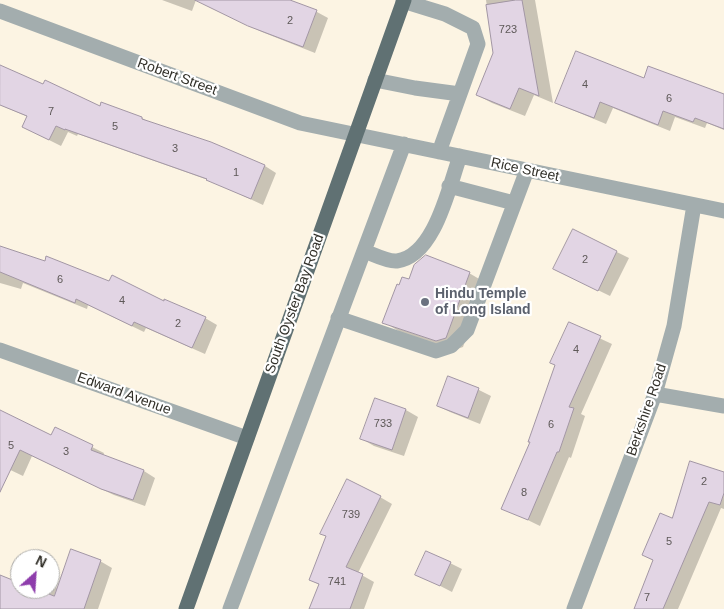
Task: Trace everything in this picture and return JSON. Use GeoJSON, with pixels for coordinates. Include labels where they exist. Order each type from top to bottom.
{"type":"FeatureCollection","features":[{"type":"Feature","properties":{"kind":"main road","name":"South Oyster Bay Road"},"geometry":{"type":"LineString","coordinates":[[186,609],[404,1]]}},
{"type":"Feature","properties":{"kind":"street"},"geometry":{"type":"LineString","coordinates":[[404,1],[445,14],[473,28],[478,44],[439,152]]}},
{"type":"Feature","properties":{"kind":"street","name":"Robert Street"},"geometry":{"type":"LineString","coordinates":[[0,11],[300,122],[356,134]]}},
{"type":"Feature","properties":{"kind":"street"},"geometry":{"type":"LineString","coordinates":[[375,80],[460,94]]}},
{"type":"Feature","properties":{"kind":"street","name":"Rice Street"},"geometry":{"type":"LineString","coordinates":[[356,134],[724,211]]}},
{"type":"Feature","properties":{"kind":"street"},"geometry":{"type":"LineString","coordinates":[[230,609],[404,144]]}},
{"type":"Feature","properties":{"kind":"street"},"geometry":{"type":"LineString","coordinates":[[364,251],[395,261],[408,257],[419,249],[436,226],[460,156]]}},
{"type":"Feature","properties":{"kind":"street"},"geometry":{"type":"LineString","coordinates":[[338,318],[436,351],[451,346],[467,330],[528,170]]}},
{"type":"Feature","properties":{"kind":"street"},"geometry":{"type":"LineString","coordinates":[[449,186],[514,203]]}},
{"type":"Feature","properties":{"kind":"street","name":"Berkshire Road"},"geometry":{"type":"LineString","coordinates":[[574,609],[655,394],[674,326],[694,205]]}},
{"type":"Feature","properties":{"kind":"street","name":"Edward Avenue"},"geometry":{"type":"LineString","coordinates":[[0,350],[247,438]]}},
{"type":"Feature","properties":{"kind":"street"},"geometry":{"type":"LineString","coordinates":[[655,394],[724,406]]}},
{"type":"Feature","properties":{"kind":"building"},"geometry":{"type":"Polygon","coordinates":[[[195,0],[290,0],[317,10],[303,47],[248,26],[195,0]]]}},
{"type":"Feature","properties":{"kind":"building"},"geometry":{"type":"Polygon","coordinates":[[[522,0],[539,96],[519,88],[510,109],[476,95],[493,53],[486,5],[522,0]]]}},
{"type":"Feature","properties":{"kind":"building"},"geometry":{"type":"Polygon","coordinates":[[[576,51],[644,78],[648,66],[724,94],[724,129],[695,118],[693,122],[663,111],[658,125],[600,102],[594,118],[555,103],[576,51]]]}},
{"type":"Feature","properties":{"kind":"building"},"geometry":{"type":"Polygon","coordinates":[[[0,65],[43,84],[45,80],[100,106],[101,102],[142,117],[142,119],[211,142],[265,165],[251,199],[207,179],[56,126],[49,140],[22,127],[27,116],[0,105],[0,65]]]}},
{"type":"Feature","properties":{"kind":"building"},"geometry":{"type":"Polygon","coordinates":[[[573,229],[617,251],[598,291],[553,269],[573,229]]]}},
{"type":"Feature","properties":{"kind":"building"},"geometry":{"type":"Polygon","coordinates":[[[0,246],[45,261],[46,256],[109,281],[112,275],[164,301],[164,299],[206,317],[192,348],[134,322],[132,326],[76,299],[75,303],[0,272],[0,246]]]}},
{"type":"Feature","properties":{"kind":"building","name":"Hindu Temple of Long Island"},"geometry":{"type":"Polygon","coordinates":[[[426,255],[470,272],[446,338],[436,341],[382,323],[397,284],[399,285],[402,277],[409,279],[414,265],[426,255]]]}},
{"type":"Feature","properties":{"kind":"building"},"geometry":{"type":"Polygon","coordinates":[[[569,322],[601,336],[569,407],[574,408],[559,452],[557,452],[528,520],[501,509],[530,442],[528,442],[555,365],[550,363],[569,322]]]}},
{"type":"Feature","properties":{"kind":"building"},"geometry":{"type":"Polygon","coordinates":[[[448,376],[479,388],[468,418],[437,406],[448,376]]]}},
{"type":"Feature","properties":{"kind":"building"},"geometry":{"type":"Polygon","coordinates":[[[375,398],[406,409],[392,450],[360,439],[375,398]]]}},
{"type":"Feature","properties":{"kind":"building"},"geometry":{"type":"Polygon","coordinates":[[[0,410],[51,435],[55,427],[93,445],[91,450],[144,470],[133,500],[101,489],[20,450],[0,492],[0,410]]]}},
{"type":"Feature","properties":{"kind":"building"},"geometry":{"type":"Polygon","coordinates":[[[690,461],[724,472],[724,493],[720,505],[709,502],[663,609],[634,609],[653,560],[642,555],[660,513],[672,518],[690,461]]]}},
{"type":"Feature","properties":{"kind":"building"},"geometry":{"type":"Polygon","coordinates":[[[347,479],[381,496],[346,567],[363,574],[350,609],[309,609],[319,584],[309,580],[326,536],[320,534],[347,479]]]}},
{"type":"Feature","properties":{"kind":"building"},"geometry":{"type":"Polygon","coordinates":[[[71,549],[101,560],[84,609],[0,609],[0,575],[10,579],[10,599],[60,599],[60,579],[71,549]]]}},
{"type":"Feature","properties":{"kind":"building"},"geometry":{"type":"Polygon","coordinates":[[[426,551],[451,562],[440,586],[415,575],[426,551]]]}},
{"type":"Feature","properties":{"kind":"place","name":"Hindu Temple of Long Island"},"geometry":{"type":"Point","coordinates":[425,302]}}]}
